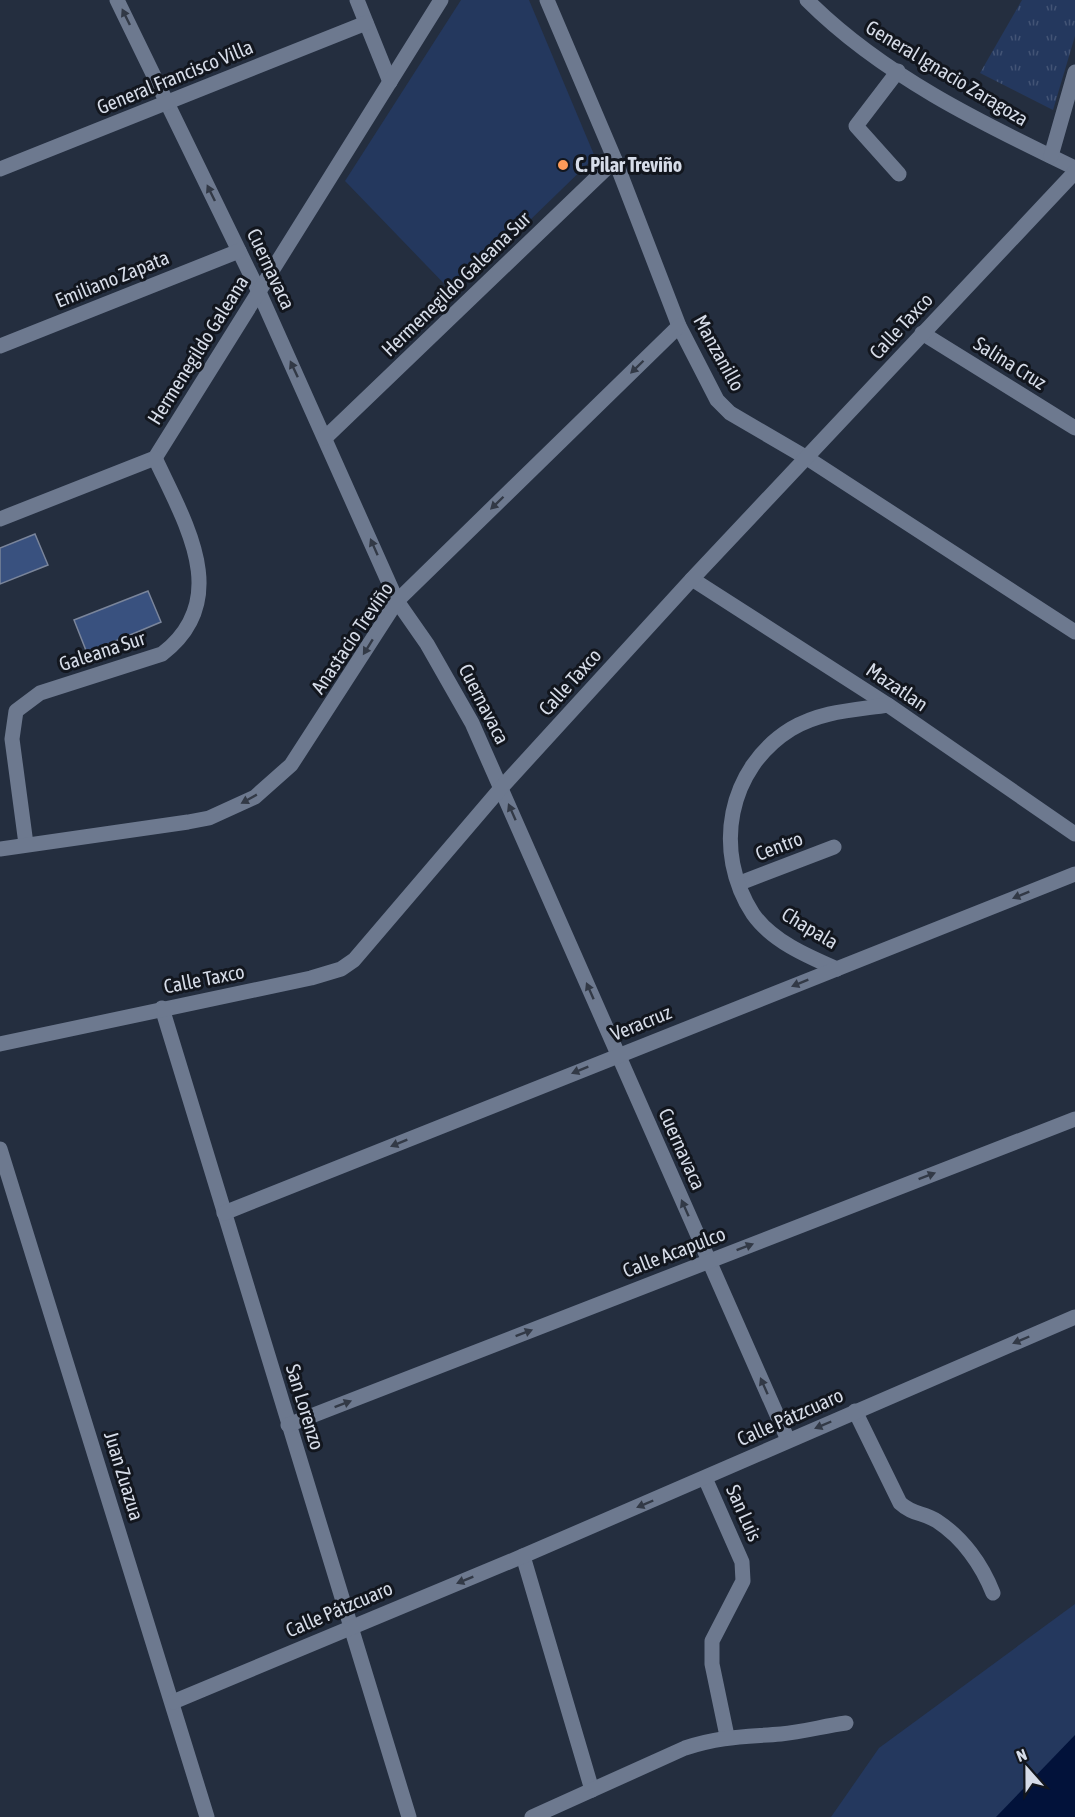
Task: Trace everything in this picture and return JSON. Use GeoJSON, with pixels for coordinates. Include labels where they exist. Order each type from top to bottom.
{"type":"FeatureCollection","features":[{"type":"Feature","properties":{"kind":"street","name":"Cuernavaca"},"geometry":{"type":"LineString","coordinates":[[117,0],[259,292],[397,601],[454,689],[501,788],[788,1440]]}},
{"type":"Feature","properties":{"kind":"street"},"geometry":{"type":"LineString","coordinates":[[357,0],[390,82]]}},
{"type":"Feature","properties":{"kind":"street","name":"Hermenegildo Galeana"},"geometry":{"type":"LineString","coordinates":[[156,458],[441,0]]}},
{"type":"Feature","properties":{"kind":"street","name":"Manzanillo"},"geometry":{"type":"LineString","coordinates":[[547,0],[615,160],[679,326],[717,400],[730,413],[807,458],[1075,632]]}},
{"type":"Feature","properties":{"kind":"street","name":"General Ignacio Zaragoza"},"geometry":{"type":"LineString","coordinates":[[807,0],[852,40],[898,71],[966,113],[1075,168]]}},
{"type":"Feature","properties":{"kind":"street","name":"General Francisco Villa"},"geometry":{"type":"LineString","coordinates":[[0,169],[366,23]]}},
{"type":"Feature","properties":{"kind":"street"},"geometry":{"type":"LineString","coordinates":[[898,71],[856,126],[899,174]]}},
{"type":"Feature","properties":{"kind":"street"},"geometry":{"type":"LineString","coordinates":[[1051,156],[1075,72]]}},
{"type":"Feature","properties":{"kind":"street","name":"Hermenegildo Galeana Sur"},"geometry":{"type":"LineString","coordinates":[[326,438],[615,160]]}},
{"type":"Feature","properties":{"kind":"street","name":"Calle Taxco"},"geometry":{"type":"LineString","coordinates":[[0,1044],[312,978],[348,965],[501,788],[692,579],[1075,172]]}},
{"type":"Feature","properties":{"kind":"street","name":"Emiliano Zapata"},"geometry":{"type":"LineString","coordinates":[[0,346],[239,251]]}},
{"type":"Feature","properties":{"kind":"street","name":"Anastacio Treviño"},"geometry":{"type":"LineString","coordinates":[[0,849],[188,822],[228,810],[255,797],[291,765],[397,601],[679,326]]}},
{"type":"Feature","properties":{"kind":"street","name":"Salina Cruz"},"geometry":{"type":"LineString","coordinates":[[922,333],[1075,428]]}},
{"type":"Feature","properties":{"kind":"street"},"geometry":{"type":"LineString","coordinates":[[0,519],[156,458]]}},
{"type":"Feature","properties":{"kind":"street","name":"Galeana Sur"},"geometry":{"type":"LineString","coordinates":[[26,844],[12,739],[16,711],[40,693],[162,654],[176,643],[195,612],[200,586],[198,559],[156,458]]}},
{"type":"Feature","properties":{"kind":"street","name":"Mazatlan"},"geometry":{"type":"LineString","coordinates":[[692,579],[888,705],[1075,834]]}},
{"type":"Feature","properties":{"kind":"street","name":"Chapala"},"geometry":{"type":"LineString","coordinates":[[837,969],[776,937],[754,914],[740,883],[732,855],[730,819],[743,778],[766,747],[793,728],[822,714],[888,705]]}},
{"type":"Feature","properties":{"kind":"street","name":"Centro"},"geometry":{"type":"LineString","coordinates":[[740,883],[834,847]]}},
{"type":"Feature","properties":{"kind":"street","name":"Veracruz"},"geometry":{"type":"LineString","coordinates":[[224,1213],[1075,874]]}},
{"type":"Feature","properties":{"kind":"street","name":"San Lorenzo"},"geometry":{"type":"LineString","coordinates":[[162,1008],[349,1628],[409,1817]]}},
{"type":"Feature","properties":{"kind":"street","name":"Calle Acapulco"},"geometry":{"type":"LineString","coordinates":[[288,1425],[1075,1119]]}},
{"type":"Feature","properties":{"kind":"street","name":"Juan Zuazua"},"geometry":{"type":"LineString","coordinates":[[0,1149],[207,1817]]}},
{"type":"Feature","properties":{"kind":"street","name":"Calle Pátzcuaro"},"geometry":{"type":"LineString","coordinates":[[173,1702],[523,1556],[1075,1317]]}},
{"type":"Feature","properties":{"kind":"street"},"geometry":{"type":"LineString","coordinates":[[855,1411],[900,1503],[910,1512],[935,1520],[950,1531],[973,1555],[993,1593]]}},
{"type":"Feature","properties":{"kind":"street","name":"San Luis"},"geometry":{"type":"LineString","coordinates":[[705,1478],[742,1562],[743,1581],[712,1641],[712,1664],[727,1736]]}},
{"type":"Feature","properties":{"kind":"street"},"geometry":{"type":"LineString","coordinates":[[523,1556],[592,1790]]}},
{"type":"Feature","properties":{"kind":"street"},"geometry":{"type":"LineString","coordinates":[[532,1817],[685,1748],[727,1736],[783,1734],[846,1723]]}},
{"type":"Feature","properties":{"kind":"green space"},"geometry":{"type":"Polygon","coordinates":[[[461,0],[529,0],[595,157],[454,294],[345,181],[461,0]]]}},
{"type":"Feature","properties":{"kind":"green space"},"geometry":{"type":"Polygon","coordinates":[[[1022,0],[1075,0],[1075,36],[1053,110],[980,73],[1022,0]]]}},
{"type":"Feature","properties":{"kind":"green space"},"geometry":{"type":"Polygon","coordinates":[[[1075,1604],[1075,1817],[831,1817],[879,1748],[1075,1604]]]}},
{"type":"Feature","properties":{"kind":"shaded area"},"geometry":{"type":"Polygon","coordinates":[[[1075,1735],[1075,1817],[996,1817],[1075,1735]]]}},
{"type":"Feature","properties":{"kind":"building"},"geometry":{"type":"Polygon","coordinates":[[[35,534],[48,565],[0,584],[0,548],[35,534]]]}},
{"type":"Feature","properties":{"kind":"building"},"geometry":{"type":"Polygon","coordinates":[[[148,591],[161,622],[87,653],[74,620],[148,591]]]}},
{"type":"Feature","properties":{"kind":"place","name":"C. Pilar Treviño"},"geometry":{"type":"Point","coordinates":[563,165]}}]}
